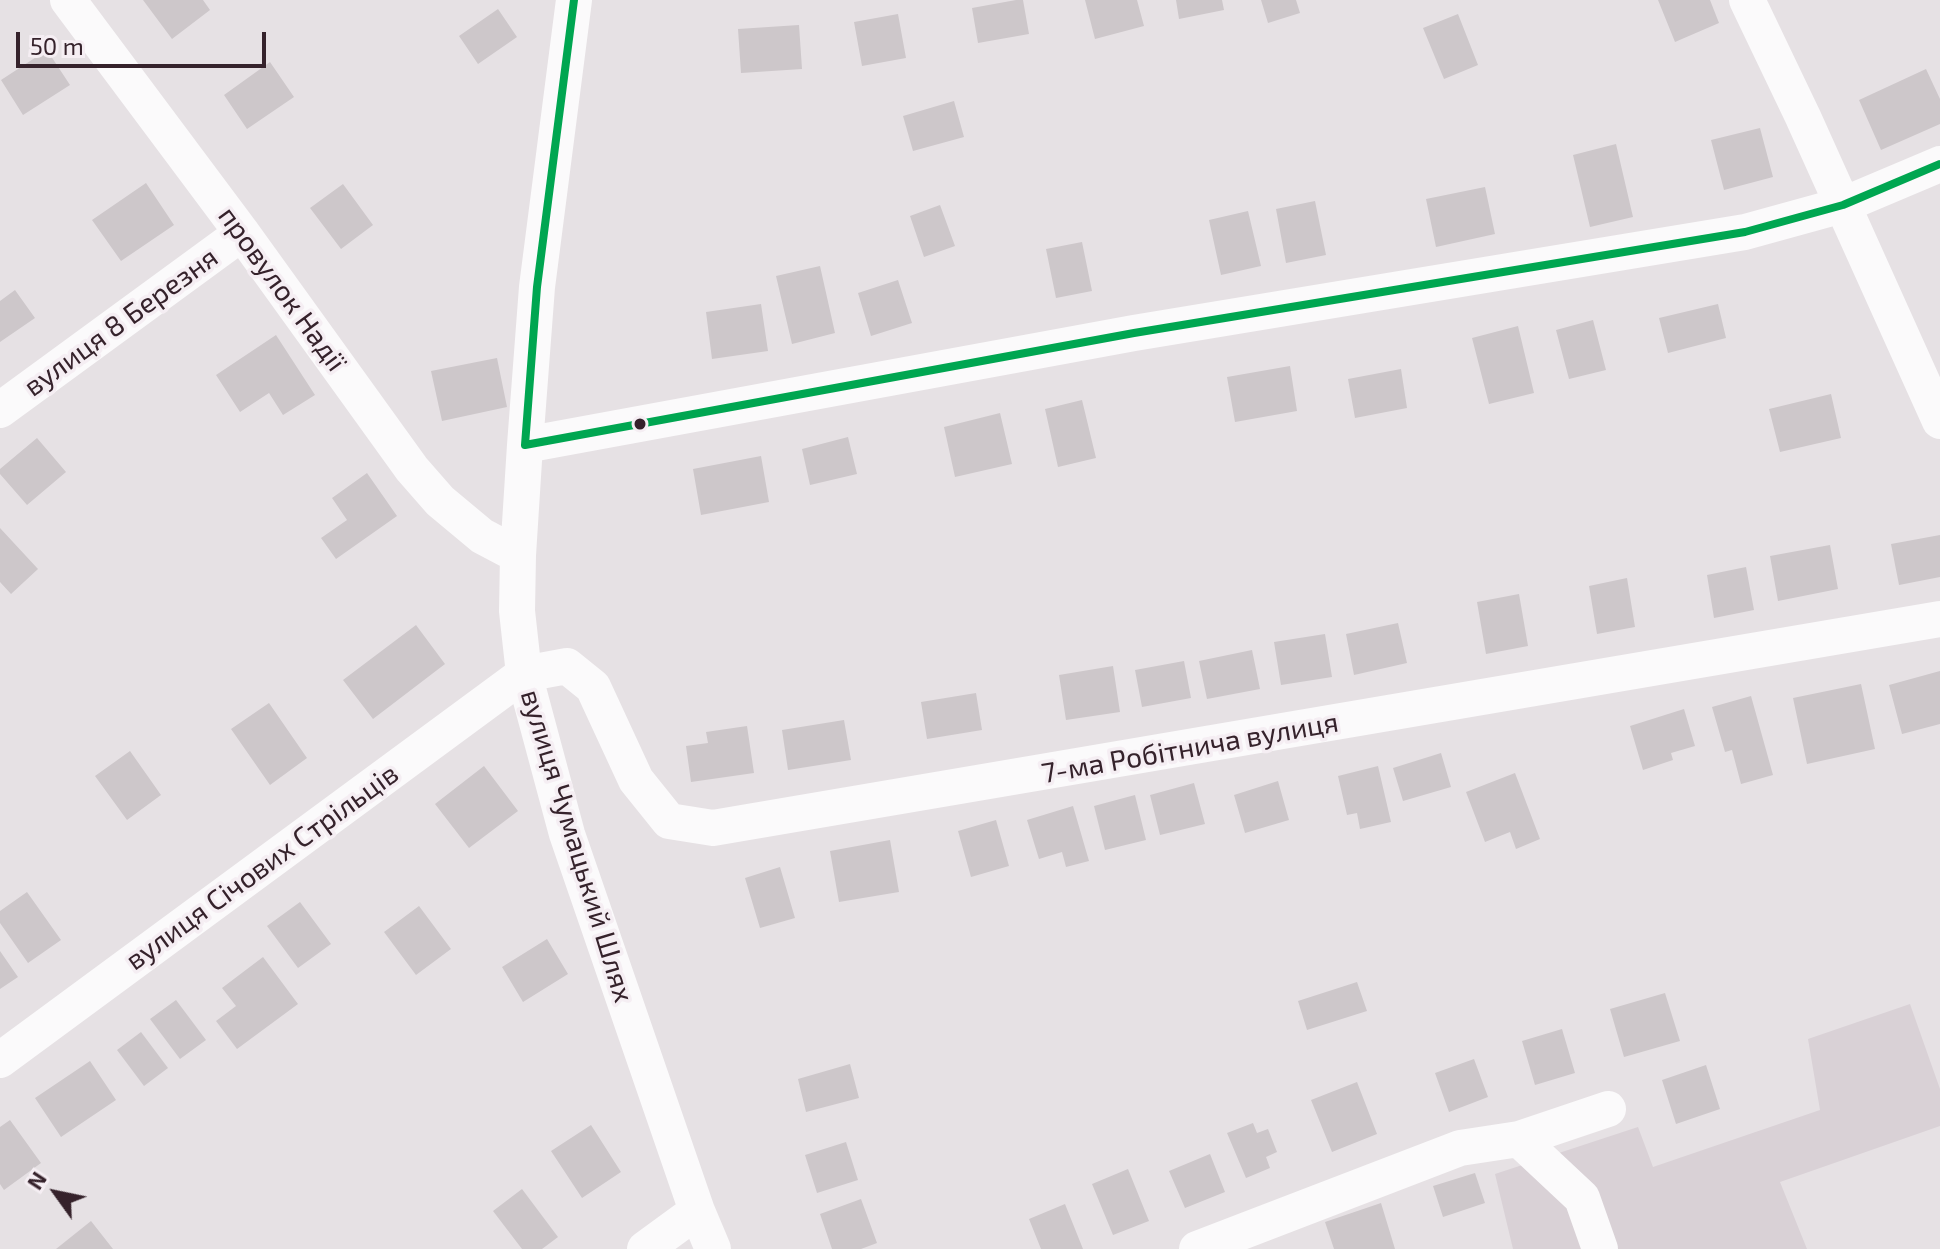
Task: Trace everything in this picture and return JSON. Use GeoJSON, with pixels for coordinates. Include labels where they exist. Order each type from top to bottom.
{"type":"FeatureCollection","features":[{"type":"Feature","properties":{"kind":"street","name":"провулок Надії"},"geometry":{"type":"LineString","coordinates":[[68,0],[242,233],[412,469],[440,501],[482,536],[518,555]]}},
{"type":"Feature","properties":{"kind":"street","name":"вулиця Чумацький Шлях"},"geometry":{"type":"LineString","coordinates":[[574,0],[537,287],[525,445],[517,611],[524,674],[567,834],[697,1211],[713,1249]]}},
{"type":"Feature","properties":{"kind":"street"},"geometry":{"type":"LineString","coordinates":[[1747,0],[1940,421]]}},
{"type":"Feature","properties":{"kind":"street"},"geometry":{"type":"LineString","coordinates":[[525,445],[1134,333],[1745,232],[1843,205],[1940,164]]}},
{"type":"Feature","properties":{"kind":"street","name":"вулиця 8 Березня"},"geometry":{"type":"LineString","coordinates":[[0,410],[242,233]]}},
{"type":"Feature","properties":{"kind":"street","name":"7-ма Робітнича вулиця"},"geometry":{"type":"LineString","coordinates":[[524,674],[567,666],[593,687],[636,780],[669,821],[713,828],[1940,619]]}},
{"type":"Feature","properties":{"kind":"street","name":"вулиця Січових Стрільців"},"geometry":{"type":"LineString","coordinates":[[0,1060],[524,674]]}},
{"type":"Feature","properties":{"kind":"street"},"geometry":{"type":"LineString","coordinates":[[1197,1249],[1460,1148],[1519,1139],[1608,1109]]}},
{"type":"Feature","properties":{"kind":"street"},"geometry":{"type":"LineString","coordinates":[[1519,1139],[1582,1198],[1600,1249]]}},
{"type":"Feature","properties":{"kind":"street"},"geometry":{"type":"LineString","coordinates":[[645,1249],[697,1211]]}},
{"type":"Feature","properties":{"kind":"shaded area"},"geometry":{"type":"Polygon","coordinates":[[[1910,1004],[1940,1089],[1940,1126],[1780,1182],[1807,1249],[1513,1249],[1495,1174],[1638,1127],[1653,1167],[1820,1110],[1808,1039],[1910,1004]]]}},
{"type":"Feature","properties":{"kind":"building"},"geometry":{"type":"Polygon","coordinates":[[[143,0],[203,0],[210,10],[172,39],[143,0]]]}},
{"type":"Feature","properties":{"kind":"building"},"geometry":{"type":"Polygon","coordinates":[[[1023,0],[1029,34],[978,43],[972,8],[1023,0]]]}},
{"type":"Feature","properties":{"kind":"building"},"geometry":{"type":"Polygon","coordinates":[[[1085,0],[1137,0],[1144,26],[1095,39],[1085,0]]]}},
{"type":"Feature","properties":{"kind":"building"},"geometry":{"type":"Polygon","coordinates":[[[1176,0],[1222,0],[1224,10],[1179,19],[1176,0]]]}},
{"type":"Feature","properties":{"kind":"building"},"geometry":{"type":"Polygon","coordinates":[[[1261,0],[1296,0],[1300,13],[1268,23],[1261,0]]]}},
{"type":"Feature","properties":{"kind":"building"},"geometry":{"type":"Polygon","coordinates":[[[1658,0],[1710,0],[1719,23],[1675,42],[1658,0]]]}},
{"type":"Feature","properties":{"kind":"building"},"geometry":{"type":"Polygon","coordinates":[[[498,9],[517,37],[478,64],[459,36],[498,9]]]}},
{"type":"Feature","properties":{"kind":"building"},"geometry":{"type":"Polygon","coordinates":[[[898,14],[906,58],[862,66],[854,22],[898,14]]]}},
{"type":"Feature","properties":{"kind":"building"},"geometry":{"type":"Polygon","coordinates":[[[1458,14],[1478,65],[1444,79],[1423,28],[1458,14]]]}},
{"type":"Feature","properties":{"kind":"building"},"geometry":{"type":"Polygon","coordinates":[[[799,25],[802,69],[741,73],[738,29],[799,25]]]}},
{"type":"Feature","properties":{"kind":"building"},"geometry":{"type":"Polygon","coordinates":[[[47,50],[70,85],[23,115],[1,80],[47,50]]]}},
{"type":"Feature","properties":{"kind":"building"},"geometry":{"type":"Polygon","coordinates":[[[270,62],[294,97],[247,129],[224,95],[270,62]]]}},
{"type":"Feature","properties":{"kind":"building"},"geometry":{"type":"Polygon","coordinates":[[[1926,69],[1940,99],[1940,124],[1881,150],[1859,100],[1926,69]]]}},
{"type":"Feature","properties":{"kind":"building"},"geometry":{"type":"Polygon","coordinates":[[[954,101],[964,137],[913,151],[903,116],[954,101]]]}},
{"type":"Feature","properties":{"kind":"building"},"geometry":{"type":"Polygon","coordinates":[[[1760,128],[1773,177],[1724,190],[1711,140],[1760,128]]]}},
{"type":"Feature","properties":{"kind":"building"},"geometry":{"type":"Polygon","coordinates":[[[1616,144],[1633,217],[1590,227],[1573,155],[1616,144]]]}},
{"type":"Feature","properties":{"kind":"building"},"geometry":{"type":"Polygon","coordinates":[[[146,183],[174,225],[121,261],[92,220],[146,183]]]}},
{"type":"Feature","properties":{"kind":"building"},"geometry":{"type":"Polygon","coordinates":[[[343,184],[373,225],[341,249],[310,208],[343,184]]]}},
{"type":"Feature","properties":{"kind":"building"},"geometry":{"type":"Polygon","coordinates":[[[1485,187],[1495,234],[1436,247],[1426,199],[1485,187]]]}},
{"type":"Feature","properties":{"kind":"building"},"geometry":{"type":"Polygon","coordinates":[[[1315,201],[1326,255],[1286,263],[1276,209],[1315,201]]]}},
{"type":"Feature","properties":{"kind":"building"},"geometry":{"type":"Polygon","coordinates":[[[940,205],[955,246],[924,257],[910,216],[940,205]]]}},
{"type":"Feature","properties":{"kind":"building"},"geometry":{"type":"Polygon","coordinates":[[[1248,211],[1261,266],[1221,275],[1209,220],[1248,211]]]}},
{"type":"Feature","properties":{"kind":"building"},"geometry":{"type":"Polygon","coordinates":[[[1082,242],[1092,291],[1056,298],[1046,249],[1082,242]]]}},
{"type":"Feature","properties":{"kind":"building"},"geometry":{"type":"Polygon","coordinates":[[[820,266],[835,333],[792,344],[776,276],[820,266]]]}},
{"type":"Feature","properties":{"kind":"building"},"geometry":{"type":"Polygon","coordinates":[[[898,280],[912,323],[871,336],[858,293],[898,280]]]}},
{"type":"Feature","properties":{"kind":"building"},"geometry":{"type":"Polygon","coordinates":[[[15,290],[35,318],[0,342],[0,301],[15,290]]]}},
{"type":"Feature","properties":{"kind":"building"},"geometry":{"type":"Polygon","coordinates":[[[761,304],[768,351],[712,359],[706,312],[761,304]]]}},
{"type":"Feature","properties":{"kind":"building"},"geometry":{"type":"Polygon","coordinates":[[[1718,304],[1726,338],[1668,353],[1659,318],[1718,304]]]}},
{"type":"Feature","properties":{"kind":"building"},"geometry":{"type":"Polygon","coordinates":[[[1593,320],[1606,370],[1569,379],[1556,330],[1593,320]]]}},
{"type":"Feature","properties":{"kind":"building"},"geometry":{"type":"Polygon","coordinates":[[[1518,326],[1534,393],[1489,404],[1472,338],[1518,326]]]}},
{"type":"Feature","properties":{"kind":"building"},"geometry":{"type":"Polygon","coordinates":[[[276,335],[315,395],[283,415],[269,393],[240,412],[216,375],[276,335]]]}},
{"type":"Feature","properties":{"kind":"building"},"geometry":{"type":"Polygon","coordinates":[[[497,358],[507,407],[442,421],[431,371],[497,358]]]}},
{"type":"Feature","properties":{"kind":"building"},"geometry":{"type":"Polygon","coordinates":[[[1290,366],[1297,411],[1235,422],[1227,377],[1290,366]]]}},
{"type":"Feature","properties":{"kind":"building"},"geometry":{"type":"Polygon","coordinates":[[[1401,369],[1407,408],[1355,418],[1348,379],[1401,369]]]}},
{"type":"Feature","properties":{"kind":"building"},"geometry":{"type":"Polygon","coordinates":[[[1831,394],[1841,438],[1780,452],[1769,409],[1831,394]]]}},
{"type":"Feature","properties":{"kind":"building"},"geometry":{"type":"Polygon","coordinates":[[[1082,400],[1096,458],[1058,467],[1045,409],[1082,400]]]}},
{"type":"Feature","properties":{"kind":"building"},"geometry":{"type":"Polygon","coordinates":[[[1000,413],[1012,464],[955,477],[944,427],[1000,413]]]}},
{"type":"Feature","properties":{"kind":"building"},"geometry":{"type":"Polygon","coordinates":[[[848,437],[857,474],[810,485],[802,449],[848,437]]]}},
{"type":"Feature","properties":{"kind":"building"},"geometry":{"type":"Polygon","coordinates":[[[37,438],[66,472],[27,505],[0,474],[0,469],[37,438]]]}},
{"type":"Feature","properties":{"kind":"building"},"geometry":{"type":"Polygon","coordinates":[[[761,456],[769,502],[701,515],[693,469],[761,456]]]}},
{"type":"Feature","properties":{"kind":"building"},"geometry":{"type":"Polygon","coordinates":[[[367,473],[397,516],[336,559],[321,538],[347,520],[332,498],[367,473]]]}},
{"type":"Feature","properties":{"kind":"building"},"geometry":{"type":"Polygon","coordinates":[[[0,528],[38,569],[11,594],[0,582],[0,528]]]}},
{"type":"Feature","properties":{"kind":"building"},"geometry":{"type":"Polygon","coordinates":[[[1940,535],[1940,577],[1899,585],[1891,544],[1940,535]]]}},
{"type":"Feature","properties":{"kind":"building"},"geometry":{"type":"Polygon","coordinates":[[[1830,545],[1838,589],[1778,601],[1770,556],[1830,545]]]}},
{"type":"Feature","properties":{"kind":"building"},"geometry":{"type":"Polygon","coordinates":[[[1746,567],[1754,610],[1714,618],[1707,575],[1746,567]]]}},
{"type":"Feature","properties":{"kind":"building"},"geometry":{"type":"Polygon","coordinates":[[[1627,578],[1635,627],[1597,634],[1589,586],[1627,578]]]}},
{"type":"Feature","properties":{"kind":"building"},"geometry":{"type":"Polygon","coordinates":[[[1519,594],[1528,646],[1486,654],[1477,602],[1519,594]]]}},
{"type":"Feature","properties":{"kind":"building"},"geometry":{"type":"Polygon","coordinates":[[[1398,623],[1407,663],[1354,675],[1346,634],[1398,623]]]}},
{"type":"Feature","properties":{"kind":"building"},"geometry":{"type":"Polygon","coordinates":[[[416,625],[445,664],[373,719],[343,680],[416,625]]]}},
{"type":"Feature","properties":{"kind":"building"},"geometry":{"type":"Polygon","coordinates":[[[1325,634],[1332,677],[1281,685],[1274,642],[1325,634]]]}},
{"type":"Feature","properties":{"kind":"building"},"geometry":{"type":"Polygon","coordinates":[[[1252,650],[1260,689],[1207,699],[1199,661],[1252,650]]]}},
{"type":"Feature","properties":{"kind":"building"},"geometry":{"type":"Polygon","coordinates":[[[1184,661],[1191,698],[1142,707],[1135,670],[1184,661]]]}},
{"type":"Feature","properties":{"kind":"building"},"geometry":{"type":"Polygon","coordinates":[[[1113,666],[1120,712],[1066,720],[1059,675],[1113,666]]]}},
{"type":"Feature","properties":{"kind":"building"},"geometry":{"type":"Polygon","coordinates":[[[1940,671],[1940,724],[1902,734],[1889,685],[1940,671]]]}},
{"type":"Feature","properties":{"kind":"building"},"geometry":{"type":"Polygon","coordinates":[[[1861,684],[1875,749],[1807,764],[1793,698],[1861,684]]]}},
{"type":"Feature","properties":{"kind":"building"},"geometry":{"type":"Polygon","coordinates":[[[976,693],[982,730],[927,739],[921,702],[976,693]]]}},
{"type":"Feature","properties":{"kind":"building"},"geometry":{"type":"Polygon","coordinates":[[[1751,696],[1773,775],[1741,784],[1732,750],[1725,752],[1712,707],[1751,696]]]}},
{"type":"Feature","properties":{"kind":"building"},"geometry":{"type":"Polygon","coordinates":[[[269,703],[307,758],[270,785],[231,729],[269,703]]]}},
{"type":"Feature","properties":{"kind":"building"},"geometry":{"type":"Polygon","coordinates":[[[1684,709],[1695,746],[1671,753],[1673,760],[1643,770],[1630,726],[1684,709]]]}},
{"type":"Feature","properties":{"kind":"building"},"geometry":{"type":"Polygon","coordinates":[[[844,720],[851,760],[788,770],[782,730],[844,720]]]}},
{"type":"Feature","properties":{"kind":"building"},"geometry":{"type":"Polygon","coordinates":[[[747,726],[754,773],[691,782],[686,746],[708,743],[706,732],[747,726]]]}},
{"type":"Feature","properties":{"kind":"building"},"geometry":{"type":"Polygon","coordinates":[[[130,751],[161,795],[127,820],[95,776],[130,751]]]}},
{"type":"Feature","properties":{"kind":"building"},"geometry":{"type":"Polygon","coordinates":[[[1441,753],[1451,787],[1403,801],[1393,768],[1441,753]]]}},
{"type":"Feature","properties":{"kind":"building"},"geometry":{"type":"Polygon","coordinates":[[[484,766],[518,811],[469,848],[435,804],[484,766]]]}},
{"type":"Feature","properties":{"kind":"building"},"geometry":{"type":"Polygon","coordinates":[[[1378,766],[1391,822],[1360,829],[1357,813],[1347,815],[1338,776],[1378,766]]]}},
{"type":"Feature","properties":{"kind":"building"},"geometry":{"type":"Polygon","coordinates":[[[1515,773],[1540,839],[1516,849],[1510,832],[1485,842],[1466,792],[1515,773]]]}},
{"type":"Feature","properties":{"kind":"building"},"geometry":{"type":"Polygon","coordinates":[[[1278,781],[1289,820],[1245,833],[1234,795],[1278,781]]]}},
{"type":"Feature","properties":{"kind":"building"},"geometry":{"type":"Polygon","coordinates":[[[1194,783],[1205,824],[1160,835],[1150,795],[1194,783]]]}},
{"type":"Feature","properties":{"kind":"building"},"geometry":{"type":"Polygon","coordinates":[[[1135,795],[1146,840],[1105,850],[1094,806],[1135,795]]]}},
{"type":"Feature","properties":{"kind":"building"},"geometry":{"type":"Polygon","coordinates":[[[1073,806],[1089,861],[1066,867],[1062,852],[1039,859],[1027,820],[1073,806]]]}},
{"type":"Feature","properties":{"kind":"building"},"geometry":{"type":"Polygon","coordinates":[[[996,820],[1009,866],[971,877],[958,831],[996,820]]]}},
{"type":"Feature","properties":{"kind":"building"},"geometry":{"type":"Polygon","coordinates":[[[890,840],[899,892],[839,902],[830,851],[890,840]]]}},
{"type":"Feature","properties":{"kind":"building"},"geometry":{"type":"Polygon","coordinates":[[[780,867],[795,918],[760,928],[745,878],[780,867]]]}},
{"type":"Feature","properties":{"kind":"building"},"geometry":{"type":"Polygon","coordinates":[[[27,892],[61,940],[28,963],[0,923],[0,911],[27,892]]]}},
{"type":"Feature","properties":{"kind":"building"},"geometry":{"type":"Polygon","coordinates":[[[300,902],[331,944],[298,968],[267,926],[300,902]]]}},
{"type":"Feature","properties":{"kind":"building"},"geometry":{"type":"Polygon","coordinates":[[[419,906],[451,949],[416,975],[384,932],[419,906]]]}},
{"type":"Feature","properties":{"kind":"building"},"geometry":{"type":"Polygon","coordinates":[[[547,939],[568,974],[523,1002],[502,967],[547,939]]]}},
{"type":"Feature","properties":{"kind":"building"},"geometry":{"type":"Polygon","coordinates":[[[0,951],[18,977],[0,989],[0,951]]]}},
{"type":"Feature","properties":{"kind":"building"},"geometry":{"type":"Polygon","coordinates":[[[263,957],[298,1004],[237,1049],[216,1021],[236,1006],[222,988],[263,957]]]}},
{"type":"Feature","properties":{"kind":"building"},"geometry":{"type":"Polygon","coordinates":[[[1357,982],[1367,1011],[1307,1030],[1298,1001],[1357,982]]]}},
{"type":"Feature","properties":{"kind":"building"},"geometry":{"type":"Polygon","coordinates":[[[1665,993],[1680,1041],[1624,1057],[1610,1009],[1665,993]]]}},
{"type":"Feature","properties":{"kind":"building"},"geometry":{"type":"Polygon","coordinates":[[[176,1000],[206,1040],[180,1059],[150,1019],[176,1000]]]}},
{"type":"Feature","properties":{"kind":"building"},"geometry":{"type":"Polygon","coordinates":[[[1562,1029],[1575,1073],[1535,1085],[1522,1041],[1562,1029]]]}},
{"type":"Feature","properties":{"kind":"building"},"geometry":{"type":"Polygon","coordinates":[[[141,1032],[168,1068],[144,1086],[117,1050],[141,1032]]]}},
{"type":"Feature","properties":{"kind":"building"},"geometry":{"type":"Polygon","coordinates":[[[1474,1059],[1488,1097],[1449,1112],[1435,1073],[1474,1059]]]}},
{"type":"Feature","properties":{"kind":"building"},"geometry":{"type":"Polygon","coordinates":[[[90,1061],[116,1100],[61,1137],[35,1098],[90,1061]]]}},
{"type":"Feature","properties":{"kind":"building"},"geometry":{"type":"Polygon","coordinates":[[[850,1064],[859,1098],[806,1112],[798,1079],[850,1064]]]}},
{"type":"Feature","properties":{"kind":"building"},"geometry":{"type":"Polygon","coordinates":[[[1706,1065],[1720,1109],[1676,1124],[1662,1080],[1706,1065]]]}},
{"type":"Feature","properties":{"kind":"building"},"geometry":{"type":"Polygon","coordinates":[[[1357,1082],[1377,1134],[1332,1152],[1311,1100],[1357,1082]]]}},
{"type":"Feature","properties":{"kind":"building"},"geometry":{"type":"Polygon","coordinates":[[[10,1120],[41,1163],[4,1190],[0,1184],[0,1127],[10,1120]]]}},
{"type":"Feature","properties":{"kind":"building"},"geometry":{"type":"Polygon","coordinates":[[[1253,1123],[1257,1133],[1268,1129],[1277,1152],[1266,1157],[1270,1168],[1246,1178],[1227,1133],[1253,1123]]]}},
{"type":"Feature","properties":{"kind":"building"},"geometry":{"type":"Polygon","coordinates":[[[591,1125],[621,1172],[582,1198],[551,1151],[591,1125]]]}},
{"type":"Feature","properties":{"kind":"building"},"geometry":{"type":"Polygon","coordinates":[[[846,1142],[858,1180],[817,1193],[805,1155],[846,1142]]]}},
{"type":"Feature","properties":{"kind":"building"},"geometry":{"type":"Polygon","coordinates":[[[1210,1154],[1225,1192],[1185,1208],[1169,1171],[1210,1154]]]}},
{"type":"Feature","properties":{"kind":"building"},"geometry":{"type":"Polygon","coordinates":[[[1128,1169],[1149,1221],[1113,1235],[1092,1184],[1128,1169]]]}},
{"type":"Feature","properties":{"kind":"building"},"geometry":{"type":"Polygon","coordinates":[[[1475,1173],[1485,1203],[1443,1217],[1433,1186],[1475,1173]]]}},
{"type":"Feature","properties":{"kind":"building"},"geometry":{"type":"Polygon","coordinates":[[[522,1189],[558,1237],[542,1249],[522,1249],[493,1211],[522,1189]]]}},
{"type":"Feature","properties":{"kind":"building"},"geometry":{"type":"Polygon","coordinates":[[[861,1199],[877,1243],[861,1249],[832,1249],[820,1214],[861,1199]]]}},
{"type":"Feature","properties":{"kind":"building"},"geometry":{"type":"Polygon","coordinates":[[[1381,1203],[1395,1249],[1334,1249],[1325,1222],[1381,1203]]]}},
{"type":"Feature","properties":{"kind":"building"},"geometry":{"type":"Polygon","coordinates":[[[1065,1204],[1083,1249],[1041,1249],[1029,1219],[1065,1204]]]}},
{"type":"Feature","properties":{"kind":"building"},"geometry":{"type":"Polygon","coordinates":[[[91,1221],[113,1249],[56,1249],[91,1221]]]}},
{"type":"Feature","properties":{"kind":"transit line"},"geometry":{"type":"LineString","coordinates":[[574,0],[537,287],[525,445],[1134,333],[1745,232],[1843,205],[1940,164]]}}]}
